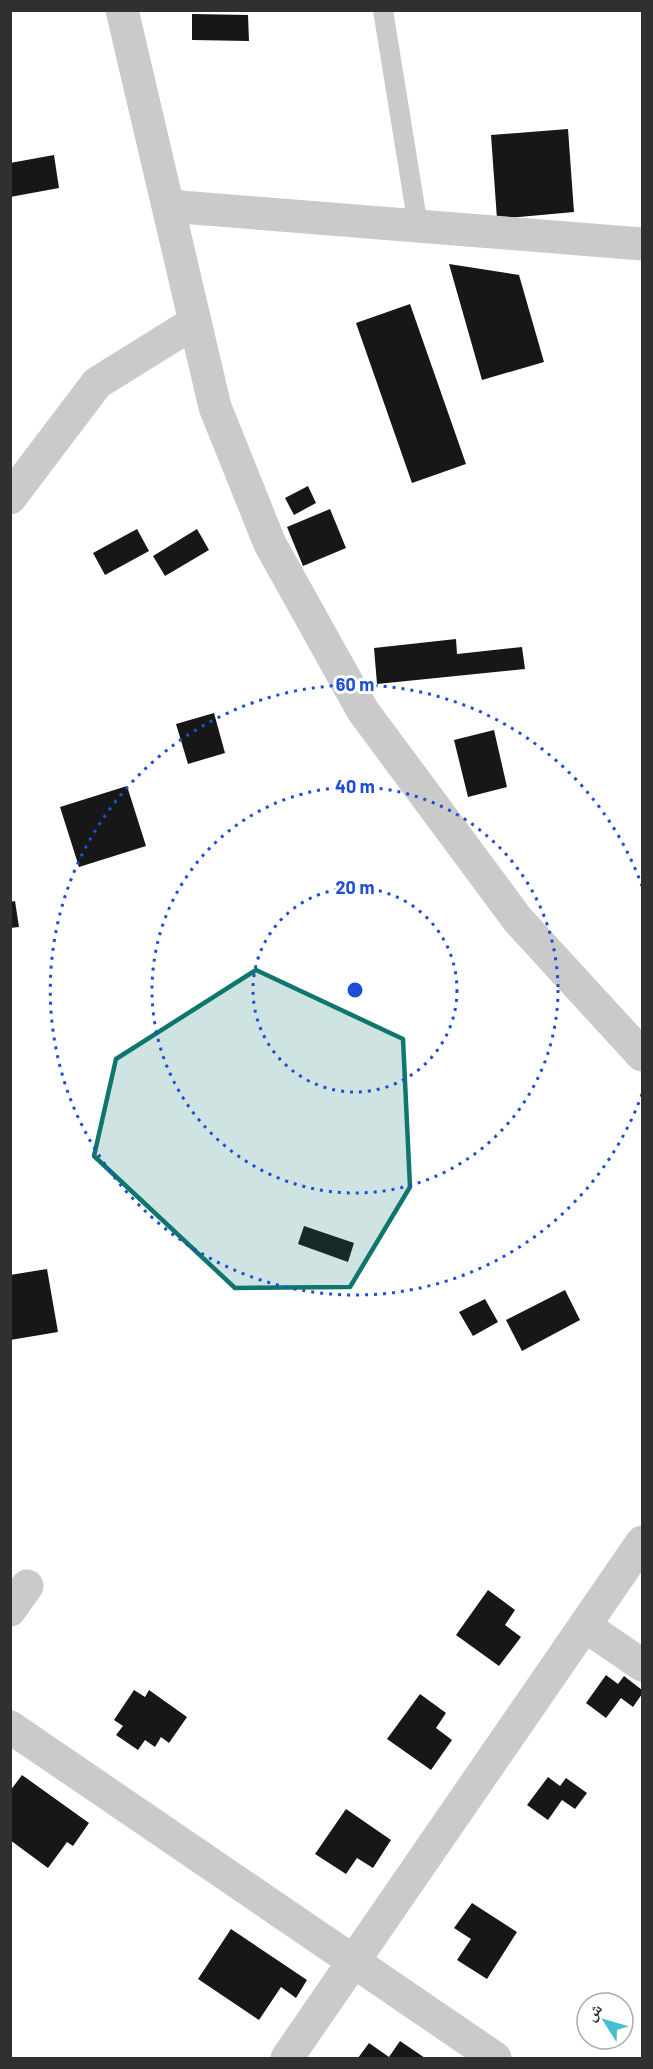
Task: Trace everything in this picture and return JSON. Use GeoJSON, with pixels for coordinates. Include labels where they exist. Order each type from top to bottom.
{"type":"FeatureCollection","features":[{"type":"Feature","properties":{"kind":"street"},"geometry":{"type":"LineString","coordinates":[[122,10],[215,407],[270,544],[363,711],[518,920],[642,1055]]}},
{"type":"Feature","properties":{"kind":"street"},"geometry":{"type":"LineString","coordinates":[[168,206],[642,244]]}},
{"type":"Feature","properties":{"kind":"street"},"geometry":{"type":"LineString","coordinates":[[10,498],[97,383],[195,322]]}},
{"type":"Feature","properties":{"kind":"street"},"geometry":{"type":"LineString","coordinates":[[287,2058],[642,1542]]}},
{"type":"Feature","properties":{"kind":"street"},"geometry":{"type":"LineString","coordinates":[[585,1626],[642,1665]]}},
{"type":"Feature","properties":{"kind":"street"},"geometry":{"type":"LineString","coordinates":[[10,1727],[495,2058]]}},
{"type":"Feature","properties":{"kind":"lane"},"geometry":{"type":"LineString","coordinates":[[383,10],[418,226]]}},
{"type":"Feature","properties":{"kind":"highlighted area"},"geometry":{"type":"Polygon","coordinates":[[[256,970],[403,1039],[410,1187],[350,1287],[235,1288],[94,1156],[116,1059],[256,970]]]}},
{"type":"Feature","properties":{"kind":"building"},"geometry":{"type":"Polygon","coordinates":[[[192,14],[248,15],[249,41],[192,40],[192,14]]]}},
{"type":"Feature","properties":{"kind":"building"},"geometry":{"type":"Polygon","coordinates":[[[568,129],[574,212],[497,219],[491,135],[568,129]]]}},
{"type":"Feature","properties":{"kind":"building"},"geometry":{"type":"Polygon","coordinates":[[[54,155],[59,188],[10,197],[10,163],[54,155]]]}},
{"type":"Feature","properties":{"kind":"building"},"geometry":{"type":"Polygon","coordinates":[[[449,264],[519,275],[544,362],[482,380],[449,264]]]}},
{"type":"Feature","properties":{"kind":"building"},"geometry":{"type":"Polygon","coordinates":[[[410,304],[466,464],[412,483],[356,323],[410,304]]]}},
{"type":"Feature","properties":{"kind":"building"},"geometry":{"type":"Polygon","coordinates":[[[308,486],[316,503],[294,515],[285,498],[308,486]]]}},
{"type":"Feature","properties":{"kind":"building"},"geometry":{"type":"Polygon","coordinates":[[[330,509],[346,548],[303,566],[287,527],[330,509]]]}},
{"type":"Feature","properties":{"kind":"building"},"geometry":{"type":"Polygon","coordinates":[[[137,529],[149,551],[105,575],[93,553],[137,529]]]}},
{"type":"Feature","properties":{"kind":"building"},"geometry":{"type":"Polygon","coordinates":[[[197,529],[209,550],[165,576],[153,556],[197,529]]]}},
{"type":"Feature","properties":{"kind":"building"},"geometry":{"type":"Polygon","coordinates":[[[456,639],[457,654],[522,647],[525,669],[377,684],[374,648],[456,639]]]}},
{"type":"Feature","properties":{"kind":"building"},"geometry":{"type":"Polygon","coordinates":[[[214,713],[225,753],[188,764],[176,724],[214,713]]]}},
{"type":"Feature","properties":{"kind":"building"},"geometry":{"type":"Polygon","coordinates":[[[494,730],[507,787],[468,797],[454,740],[494,730]]]}},
{"type":"Feature","properties":{"kind":"building"},"geometry":{"type":"Polygon","coordinates":[[[127,786],[146,846],[79,867],[60,807],[127,786]]]}},
{"type":"Feature","properties":{"kind":"building"},"geometry":{"type":"Polygon","coordinates":[[[15,901],[19,927],[10,928],[10,902],[15,901]]]}},
{"type":"Feature","properties":{"kind":"building"},"geometry":{"type":"Polygon","coordinates":[[[304,1226],[354,1243],[348,1262],[298,1244],[304,1226]]]}},
{"type":"Feature","properties":{"kind":"building"},"geometry":{"type":"Polygon","coordinates":[[[47,1269],[58,1332],[10,1340],[10,1275],[47,1269]]]}},
{"type":"Feature","properties":{"kind":"building"},"geometry":{"type":"Polygon","coordinates":[[[565,1290],[580,1320],[522,1351],[506,1320],[565,1290]]]}},
{"type":"Feature","properties":{"kind":"building"},"geometry":{"type":"Polygon","coordinates":[[[485,1299],[498,1322],[473,1336],[459,1312],[485,1299]]]}},
{"type":"Feature","properties":{"kind":"building"},"geometry":{"type":"Polygon","coordinates":[[[488,1590],[515,1610],[505,1625],[521,1637],[499,1666],[456,1635],[488,1590]]]}},
{"type":"Feature","properties":{"kind":"building"},"geometry":{"type":"Polygon","coordinates":[[[606,1675],[618,1684],[624,1676],[642,1690],[642,1694],[633,1707],[621,1698],[606,1718],[586,1703],[606,1675]]]}},
{"type":"Feature","properties":{"kind":"building"},"geometry":{"type":"Polygon","coordinates":[[[134,1690],[145,1697],[149,1690],[187,1717],[169,1743],[161,1737],[155,1747],[145,1740],[138,1750],[116,1735],[123,1726],[114,1720],[134,1690]]]}},
{"type":"Feature","properties":{"kind":"building"},"geometry":{"type":"Polygon","coordinates":[[[420,1694],[446,1713],[436,1728],[452,1740],[431,1770],[387,1739],[420,1694]]]}},
{"type":"Feature","properties":{"kind":"building"},"geometry":{"type":"Polygon","coordinates":[[[22,1775],[89,1823],[73,1846],[67,1842],[48,1868],[10,1840],[10,1791],[22,1775]]]}},
{"type":"Feature","properties":{"kind":"building"},"geometry":{"type":"Polygon","coordinates":[[[548,1777],[560,1786],[566,1778],[587,1793],[575,1809],[562,1800],[548,1820],[527,1805],[548,1777]]]}},
{"type":"Feature","properties":{"kind":"building"},"geometry":{"type":"Polygon","coordinates":[[[346,1809],[391,1840],[373,1868],[357,1858],[346,1874],[315,1854],[346,1809]]]}},
{"type":"Feature","properties":{"kind":"building"},"geometry":{"type":"Polygon","coordinates":[[[472,1903],[517,1932],[487,1979],[457,1960],[471,1939],[454,1928],[472,1903]]]}},
{"type":"Feature","properties":{"kind":"building"},"geometry":{"type":"Polygon","coordinates":[[[231,1929],[307,1980],[296,1998],[281,1987],[259,2020],[198,1979],[231,1929]]]}},
{"type":"Feature","properties":{"kind":"building"},"geometry":{"type":"Polygon","coordinates":[[[400,2041],[425,2058],[358,2058],[369,2043],[389,2057],[400,2041]]]}}]}
